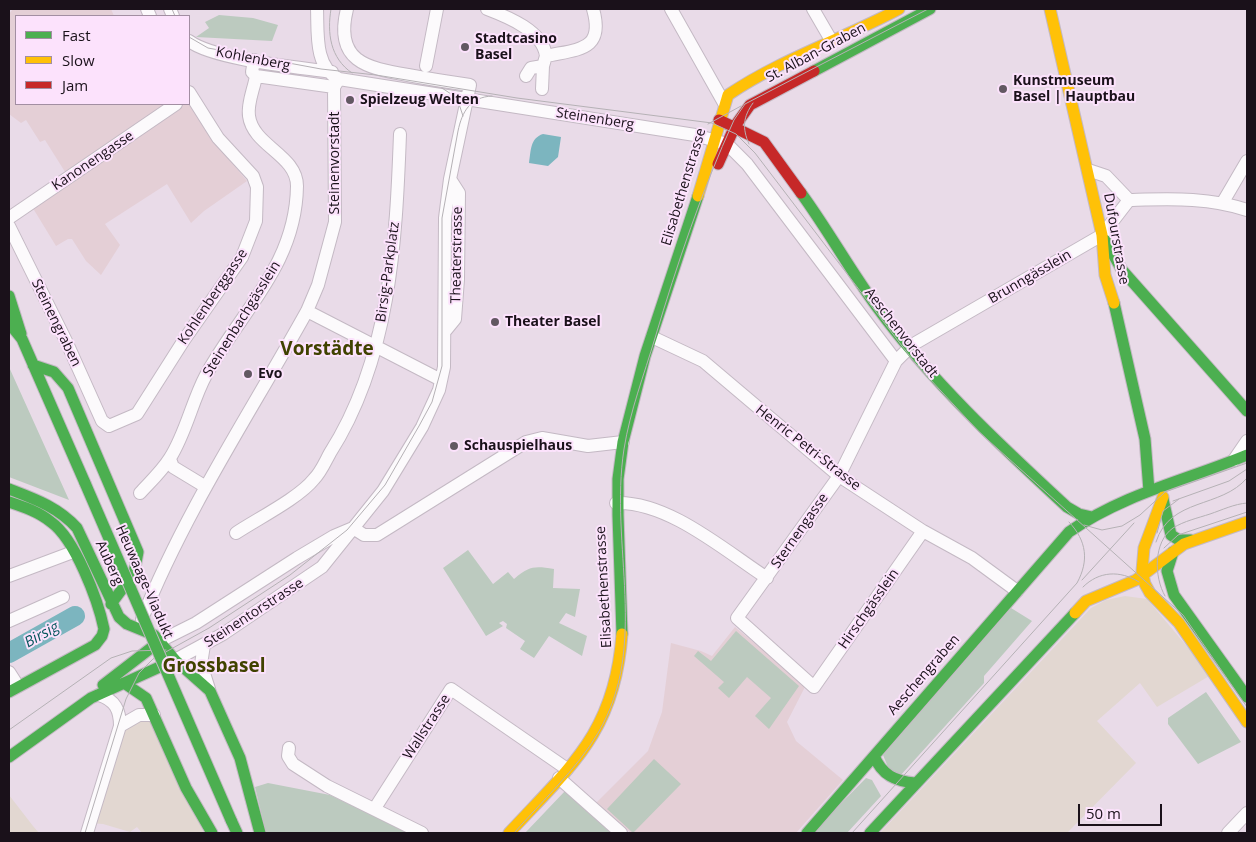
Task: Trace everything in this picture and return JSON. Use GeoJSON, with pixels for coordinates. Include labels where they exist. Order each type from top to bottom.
{"type":"FeatureCollection","features":[{"type":"Feature","properties":{"kind":"main road","name":"St. Alban-Graben"},"geometry":{"type":"LineString","coordinates":[[724,103],[734,91],[831,40],[864,28],[899,9]]}},
{"type":"Feature","properties":{"kind":"main road","name":"St. Alban-Graben"},"geometry":{"type":"LineString","coordinates":[[744,112],[750,105],[930,9]]}},
{"type":"Feature","properties":{"kind":"main road","name":"Dufourstrasse"},"geometry":{"type":"LineString","coordinates":[[1050,11],[1102,236],[1105,275],[1117,314],[1145,439],[1149,491]]}},
{"type":"Feature","properties":{"kind":"main road","name":"Elisabethenstrasse"},"geometry":{"type":"LineString","coordinates":[[721,142],[719,120],[724,103]]}},
{"type":"Feature","properties":{"kind":"main road","name":"Elisabethenstrasse"},"geometry":{"type":"LineString","coordinates":[[509,833],[563,774],[599,727],[620,673],[623,639],[616,503],[623,442],[635,391],[652,337],[721,142],[744,112]]}},
{"type":"Feature","properties":{"kind":"main road"},"geometry":{"type":"LineString","coordinates":[[719,120],[735,126]]}},
{"type":"Feature","properties":{"kind":"main road","name":"Aeschenvorstadt"},"geometry":{"type":"LineString","coordinates":[[735,126],[764,142],[810,205],[877,307],[910,348],[982,428],[1067,507],[1079,514],[1092,517]]}},
{"type":"Feature","properties":{"kind":"main road"},"geometry":{"type":"LineString","coordinates":[[1102,236],[1116,262],[1247,411]]}},
{"type":"Feature","properties":{"kind":"main road"},"geometry":{"type":"LineString","coordinates":[[9,296],[13,331],[33,365],[54,372],[68,388],[138,552],[138,564],[112,604]]}},
{"type":"Feature","properties":{"kind":"main road"},"geometry":{"type":"LineString","coordinates":[[1117,314],[1127,298],[1145,296]]}},
{"type":"Feature","properties":{"kind":"main road","name":"Heuwaage-Viadukt"},"geometry":{"type":"LineString","coordinates":[[33,365],[235,829]]}},
{"type":"Feature","properties":{"kind":"main road","name":"Dufourstrasse"},"geometry":{"type":"LineString","coordinates":[[1145,439],[1155,461],[1171,535],[1179,540],[1191,540]]}},
{"type":"Feature","properties":{"kind":"main road","name":"Aeschengraben"},"geometry":{"type":"LineString","coordinates":[[807,833],[1063,537],[1092,517],[1131,497],[1149,491],[1162,492],[1247,456]]}},
{"type":"Feature","properties":{"kind":"main road","name":"Auberg"},"geometry":{"type":"LineString","coordinates":[[9,489],[48,503],[68,517],[77,528],[112,604],[123,621],[149,632],[160,641],[175,660],[210,691]]}},
{"type":"Feature","properties":{"kind":"main road"},"geometry":{"type":"LineString","coordinates":[[1162,492],[1144,548],[1143,576],[1150,593],[1179,623],[1247,722]]}},
{"type":"Feature","properties":{"kind":"main road","name":"Auberg"},"geometry":{"type":"LineString","coordinates":[[9,502],[45,517],[62,532],[73,552],[102,620],[104,629],[102,637],[90,648],[13,689]]}},
{"type":"Feature","properties":{"kind":"main road"},"geometry":{"type":"LineString","coordinates":[[870,833],[1086,601],[1143,576],[1191,540],[1247,522]]}},
{"type":"Feature","properties":{"kind":"main road"},"geometry":{"type":"LineString","coordinates":[[1173,552],[1167,571],[1174,595],[1247,697]]}},
{"type":"Feature","properties":{"kind":"main road","name":"Steinentorstrasse"},"geometry":{"type":"LineString","coordinates":[[95,696],[104,684],[160,641]]}},
{"type":"Feature","properties":{"kind":"main road","name":"Steinentorstrasse"},"geometry":{"type":"LineString","coordinates":[[95,696],[175,660]]}},
{"type":"Feature","properties":{"kind":"main road"},"geometry":{"type":"LineString","coordinates":[[124,683],[143,695],[186,788],[212,833]]}},
{"type":"Feature","properties":{"kind":"main road"},"geometry":{"type":"LineString","coordinates":[[210,691],[240,758],[260,833]]}},
{"type":"Feature","properties":{"kind":"main road"},"geometry":{"type":"LineString","coordinates":[[9,757],[95,696]]}},
{"type":"Feature","properties":{"kind":"main road"},"geometry":{"type":"LineString","coordinates":[[874,756],[880,769],[894,780],[916,783]]}},
{"type":"Feature","properties":{"kind":"street"},"geometry":{"type":"LineString","coordinates":[[317,9],[320,55],[324,69],[336,83]]}},
{"type":"Feature","properties":{"kind":"street","name":"Steinenberg"},"geometry":{"type":"LineString","coordinates":[[347,9],[344,25],[346,45],[359,62],[377,70],[584,117],[721,142]]}},
{"type":"Feature","properties":{"kind":"street"},"geometry":{"type":"LineString","coordinates":[[426,66],[437,9]]}},
{"type":"Feature","properties":{"kind":"street"},"geometry":{"type":"LineString","coordinates":[[487,9],[506,16],[535,36],[545,46],[542,89]]}},
{"type":"Feature","properties":{"kind":"street"},"geometry":{"type":"LineString","coordinates":[[526,76],[530,68],[591,43],[595,37],[593,9]]}},
{"type":"Feature","properties":{"kind":"street"},"geometry":{"type":"LineString","coordinates":[[671,9],[724,103]]}},
{"type":"Feature","properties":{"kind":"street"},"geometry":{"type":"LineString","coordinates":[[813,9],[831,40]]}},
{"type":"Feature","properties":{"kind":"street","name":"Kohlenberg"},"geometry":{"type":"LineString","coordinates":[[190,41],[208,50],[254,60],[324,69]]}},
{"type":"Feature","properties":{"kind":"street","name":"Steinenbachgässlein"},"geometry":{"type":"LineString","coordinates":[[140,493],[170,459],[207,373],[276,269],[289,238],[297,185],[293,171],[254,130],[249,118],[248,103],[252,98],[256,76],[252,72],[254,60]]}},
{"type":"Feature","properties":{"kind":"street","name":"Steinenberg"},"geometry":{"type":"LineString","coordinates":[[324,69],[468,92]]}},
{"type":"Feature","properties":{"kind":"street","name":"Kohlenberg"},"geometry":{"type":"LineString","coordinates":[[256,76],[336,83]]}},
{"type":"Feature","properties":{"kind":"street","name":"Steinenberg"},"geometry":{"type":"LineString","coordinates":[[336,83],[468,92]]}},
{"type":"Feature","properties":{"kind":"street","name":"Steinenvorstadt"},"geometry":{"type":"LineString","coordinates":[[138,627],[167,561],[206,487],[307,311],[318,286],[335,222],[336,83]]}},
{"type":"Feature","properties":{"kind":"street","name":"Theaterstrasse"},"geometry":{"type":"LineString","coordinates":[[441,380],[446,330],[445,218],[450,179],[468,92]]}},
{"type":"Feature","properties":{"kind":"street","name":"Kohlenberggasse"},"geometry":{"type":"LineString","coordinates":[[102,421],[109,426],[137,414],[184,340],[242,257],[256,221],[257,187],[253,176],[218,138],[190,94]]}},
{"type":"Feature","properties":{"kind":"street","name":"Kanonengasse"},"geometry":{"type":"LineString","coordinates":[[9,218],[175,105]]}},
{"type":"Feature","properties":{"kind":"street","name":"Birsig-Parkplatz"},"geometry":{"type":"LineString","coordinates":[[236,532],[314,480],[343,434],[366,384],[377,346],[392,247],[400,134]]}},
{"type":"Feature","properties":{"kind":"street","name":"Aeschenvorstadt"},"geometry":{"type":"LineString","coordinates":[[721,142],[747,164],[896,360]]}},
{"type":"Feature","properties":{"kind":"street"},"geometry":{"type":"LineString","coordinates":[[1223,202],[1247,161]]}},
{"type":"Feature","properties":{"kind":"street"},"geometry":{"type":"LineString","coordinates":[[1088,170],[1106,176],[1129,200],[1179,198],[1223,202],[1247,210]]}},
{"type":"Feature","properties":{"kind":"street"},"geometry":{"type":"LineString","coordinates":[[1102,236],[1129,200]]}},
{"type":"Feature","properties":{"kind":"street","name":"Steinengraben"},"geometry":{"type":"LineString","coordinates":[[9,226],[67,343],[102,421]]}},
{"type":"Feature","properties":{"kind":"street","name":"Brunngässlein"},"geometry":{"type":"LineString","coordinates":[[896,360],[910,348],[1102,236]]}},
{"type":"Feature","properties":{"kind":"street"},"geometry":{"type":"LineString","coordinates":[[307,311],[441,380]]}},
{"type":"Feature","properties":{"kind":"street","name":"Henric Petri-Strasse"},"geometry":{"type":"LineString","coordinates":[[652,337],[703,361],[839,476],[923,531],[972,558],[1017,591]]}},
{"type":"Feature","properties":{"kind":"street","name":"Sternengasse"},"geometry":{"type":"LineString","coordinates":[[738,618],[839,476],[896,360]]}},
{"type":"Feature","properties":{"kind":"street","name":"Steinentorstrasse"},"geometry":{"type":"LineString","coordinates":[[175,660],[204,646],[315,574],[328,562],[394,476],[430,412],[441,380]]}},
{"type":"Feature","properties":{"kind":"street"},"geometry":{"type":"LineString","coordinates":[[353,528],[364,535],[378,535],[517,446],[533,440],[550,439],[588,446],[623,442]]}},
{"type":"Feature","properties":{"kind":"street"},"geometry":{"type":"LineString","coordinates":[[1232,462],[1247,441]]}},
{"type":"Feature","properties":{"kind":"street"},"geometry":{"type":"LineString","coordinates":[[170,459],[173,467],[206,487]]}},
{"type":"Feature","properties":{"kind":"street"},"geometry":{"type":"LineString","coordinates":[[616,503],[639,504],[667,513],[767,578]]}},
{"type":"Feature","properties":{"kind":"street","name":"Steinentorstrasse"},"geometry":{"type":"LineString","coordinates":[[160,641],[196,623],[334,536],[353,528]]}},
{"type":"Feature","properties":{"kind":"street","name":"Hirschgässlein"},"geometry":{"type":"LineString","coordinates":[[738,618],[814,687],[923,531]]}},
{"type":"Feature","properties":{"kind":"street"},"geometry":{"type":"LineString","coordinates":[[9,576],[73,552]]}},
{"type":"Feature","properties":{"kind":"street"},"geometry":{"type":"LineString","coordinates":[[9,621],[63,597]]}},
{"type":"Feature","properties":{"kind":"street"},"geometry":{"type":"LineString","coordinates":[[204,646],[201,664],[210,691]]}},
{"type":"Feature","properties":{"kind":"street"},"geometry":{"type":"LineString","coordinates":[[9,672],[13,689]]}},
{"type":"Feature","properties":{"kind":"street","name":"Wallstrasse"},"geometry":{"type":"LineString","coordinates":[[375,808],[451,689],[563,774]]}},
{"type":"Feature","properties":{"kind":"street"},"geometry":{"type":"LineString","coordinates":[[87,833],[120,726],[120,714],[116,705],[110,699],[95,696]]}},
{"type":"Feature","properties":{"kind":"street"},"geometry":{"type":"LineString","coordinates":[[120,726],[139,715],[154,716]]}},
{"type":"Feature","properties":{"kind":"street"},"geometry":{"type":"LineString","coordinates":[[289,748],[288,756],[293,764],[327,786],[375,808],[422,833]]}},
{"type":"Feature","properties":{"kind":"street"},"geometry":{"type":"LineString","coordinates":[[563,774],[621,833]]}},
{"type":"Feature","properties":{"kind":"street"},"geometry":{"type":"LineString","coordinates":[[1228,833],[1247,814]]}},
{"type":"Feature","properties":{"kind":"shaded area"},"geometry":{"type":"Polygon","coordinates":[[[13,9],[111,9],[114,15],[15,15],[15,105],[170,105],[67,175],[45,140],[40,142],[26,120],[21,123],[9,114],[9,14],[13,9]]]}},
{"type":"Feature","properties":{"kind":"shaded area"},"geometry":{"type":"Polygon","coordinates":[[[219,15],[253,18],[278,25],[272,41],[196,37],[209,28],[205,22],[219,15]]]}},
{"type":"Feature","properties":{"kind":"shaded area"},"geometry":{"type":"Polygon","coordinates":[[[190,104],[216,144],[247,181],[204,211],[191,223],[167,184],[105,224],[120,245],[101,275],[86,261],[72,239],[68,239],[56,246],[31,205],[179,105],[190,104]]]}},
{"type":"Feature","properties":{"kind":"shaded area"},"geometry":{"type":"Polygon","coordinates":[[[9,367],[69,500],[9,477],[9,367]]]}},
{"type":"Feature","properties":{"kind":"shaded area"},"geometry":{"type":"Polygon","coordinates":[[[468,550],[493,584],[508,572],[514,579],[528,569],[542,567],[554,569],[553,588],[580,589],[575,617],[566,613],[559,623],[587,636],[582,656],[549,636],[534,658],[520,649],[525,641],[506,628],[507,624],[503,621],[499,623],[503,626],[486,636],[443,568],[468,550]]]}},
{"type":"Feature","properties":{"kind":"shaded area"},"geometry":{"type":"Polygon","coordinates":[[[1125,596],[1147,599],[1211,675],[1157,707],[1140,683],[1097,721],[1136,763],[1067,833],[880,833],[1091,608],[1106,600],[1125,596]]]}},
{"type":"Feature","properties":{"kind":"shaded area"},"geometry":{"type":"Polygon","coordinates":[[[1011,608],[1032,621],[984,676],[984,683],[900,776],[890,772],[883,755],[1011,608]]]}},
{"type":"Feature","properties":{"kind":"shaded area"},"geometry":{"type":"Polygon","coordinates":[[[735,627],[806,685],[787,722],[796,741],[843,780],[796,833],[631,833],[596,803],[648,751],[662,712],[671,643],[712,656],[735,627]]]}},
{"type":"Feature","properties":{"kind":"shaded area"},"geometry":{"type":"Polygon","coordinates":[[[736,631],[799,686],[769,729],[755,716],[771,698],[747,677],[729,698],[718,688],[724,682],[694,656],[698,651],[711,661],[736,631]]]}},
{"type":"Feature","properties":{"kind":"shaded area"},"geometry":{"type":"Polygon","coordinates":[[[1206,692],[1241,742],[1198,764],[1168,724],[1168,718],[1206,692]]]}},
{"type":"Feature","properties":{"kind":"shaded area"},"geometry":{"type":"Polygon","coordinates":[[[148,717],[204,833],[142,833],[137,827],[130,832],[103,824],[89,823],[119,726],[148,717]]]}},
{"type":"Feature","properties":{"kind":"shaded area"},"geometry":{"type":"Polygon","coordinates":[[[654,759],[681,784],[633,833],[607,809],[654,759]]]}},
{"type":"Feature","properties":{"kind":"shaded area"},"geometry":{"type":"Polygon","coordinates":[[[866,778],[872,780],[881,796],[847,833],[812,833],[866,778]]]}},
{"type":"Feature","properties":{"kind":"shaded area"},"geometry":{"type":"Polygon","coordinates":[[[268,783],[330,795],[409,833],[266,833],[255,787],[268,783]]]}},
{"type":"Feature","properties":{"kind":"shaded area"},"geometry":{"type":"Polygon","coordinates":[[[565,791],[613,833],[525,833],[565,791]]]}},
{"type":"Feature","properties":{"kind":"shaded area"},"geometry":{"type":"Polygon","coordinates":[[[9,795],[33,826],[39,833],[9,833],[9,795]]]}},
{"type":"Feature","properties":{"kind":"water"},"geometry":{"type":"Polygon","coordinates":[[[543,134],[561,137],[558,157],[548,166],[529,163],[533,142],[543,134]]]}},
{"type":"Feature","properties":{"kind":"waterway","name":"Birsig"},"geometry":{"type":"LineString","coordinates":[[9,653],[75,616]]}},
{"type":"Feature","properties":{"kind":"tram line"},"geometry":{"type":"LineString","coordinates":[[172,9],[175,15]]}},
{"type":"Feature","properties":{"kind":"tram line"},"geometry":{"type":"LineString","coordinates":[[331,9],[330,36],[332,44],[339,60],[352,73]]}},
{"type":"Feature","properties":{"kind":"tram line"},"geometry":{"type":"LineString","coordinates":[[514,833],[580,759],[598,733],[613,700],[622,665],[625,630],[621,522],[621,485],[624,449],[638,393],[681,255],[711,173],[734,120],[745,104],[928,9]]}},
{"type":"Feature","properties":{"kind":"tram line"},"geometry":{"type":"LineString","coordinates":[[190,38],[208,48],[321,69],[376,75],[517,98],[712,123],[736,134],[755,153],[915,363],[979,432],[1183,615],[1247,707]]}},
{"type":"Feature","properties":{"kind":"tram line"},"geometry":{"type":"LineString","coordinates":[[442,88],[457,98],[463,116]]}},
{"type":"Feature","properties":{"kind":"tram line"},"geometry":{"type":"LineString","coordinates":[[85,833],[126,699],[139,673],[153,659],[209,628],[290,575],[347,530],[385,485],[419,426],[432,402],[442,366],[442,218],[458,131],[468,107],[478,99],[492,96]]}},
{"type":"Feature","properties":{"kind":"tram line"},"geometry":{"type":"LineString","coordinates":[[749,144],[745,133],[745,118],[753,103]]}},
{"type":"Feature","properties":{"kind":"tram line"},"geometry":{"type":"LineString","coordinates":[[708,124],[741,106]]}},
{"type":"Feature","properties":{"kind":"tram line"},"geometry":{"type":"LineString","coordinates":[[1084,525],[1102,530],[1122,526],[1140,515],[1165,492],[1247,463]]}},
{"type":"Feature","properties":{"kind":"tram line"},"geometry":{"type":"LineString","coordinates":[[1173,501],[1229,481],[1247,469]]}},
{"type":"Feature","properties":{"kind":"tram line"},"geometry":{"type":"LineString","coordinates":[[1156,542],[1163,528],[1172,517],[1184,510],[1224,495],[1236,488],[1247,478]]}},
{"type":"Feature","properties":{"kind":"tram line"},"geometry":{"type":"LineString","coordinates":[[1157,533],[1163,511],[1179,499]]}},
{"type":"Feature","properties":{"kind":"tram line"},"geometry":{"type":"LineString","coordinates":[[1165,596],[1161,588],[1157,560],[1166,534],[1173,528],[1186,522],[1247,503]]}},
{"type":"Feature","properties":{"kind":"tram line"},"geometry":{"type":"LineString","coordinates":[[1164,548],[1178,535],[1247,512]]}},
{"type":"Feature","properties":{"kind":"tram line"},"geometry":{"type":"LineString","coordinates":[[852,833],[1077,583],[1083,567],[1084,551],[1080,536],[1069,522]]}},
{"type":"Feature","properties":{"kind":"tram line"},"geometry":{"type":"LineString","coordinates":[[1082,580],[1134,523]]}},
{"type":"Feature","properties":{"kind":"tram line"},"geometry":{"type":"LineString","coordinates":[[1083,587],[1096,578],[1110,574],[1124,575],[1139,582]]}},
{"type":"Feature","properties":{"kind":"tram line"},"geometry":{"type":"LineString","coordinates":[[9,730],[111,658],[132,651],[166,650]]}},
{"type":"Feature","properties":{"kind":"traffic: fast"},"geometry":{"type":"LineString","coordinates":[[814,71],[930,9]]}},
{"type":"Feature","properties":{"kind":"traffic: fast"},"geometry":{"type":"LineString","coordinates":[[801,193],[877,307],[920,361],[967,412],[1067,507],[1079,514],[1092,517]]}},
{"type":"Feature","properties":{"kind":"traffic: fast"},"geometry":{"type":"LineString","coordinates":[[622,634],[618,479],[623,442],[645,356],[698,196]]}},
{"type":"Feature","properties":{"kind":"traffic: fast"},"geometry":{"type":"LineString","coordinates":[[1105,240],[1122,270],[1247,411]]}},
{"type":"Feature","properties":{"kind":"traffic: fast"},"geometry":{"type":"LineString","coordinates":[[9,296],[21,334]]}},
{"type":"Feature","properties":{"kind":"traffic: fast"},"geometry":{"type":"LineString","coordinates":[[1114,303],[1145,439],[1149,491]]}},
{"type":"Feature","properties":{"kind":"traffic: fast"},"geometry":{"type":"LineString","coordinates":[[9,323],[22,339],[85,483]]}},
{"type":"Feature","properties":{"kind":"traffic: fast"},"geometry":{"type":"LineString","coordinates":[[33,365],[54,372],[68,388],[138,552],[134,573],[111,604]]}},
{"type":"Feature","properties":{"kind":"traffic: fast"},"geometry":{"type":"LineString","coordinates":[[807,833],[1069,532],[1111,507],[1247,455]]}},
{"type":"Feature","properties":{"kind":"traffic: fast"},"geometry":{"type":"LineString","coordinates":[[85,483],[231,820]]}},
{"type":"Feature","properties":{"kind":"traffic: fast"},"geometry":{"type":"LineString","coordinates":[[9,489],[54,509],[77,528],[119,617],[127,624],[154,635],[175,660],[210,691],[240,758],[260,833]]}},
{"type":"Feature","properties":{"kind":"traffic: fast"},"geometry":{"type":"LineString","coordinates":[[1163,499],[1171,535],[1179,540],[1191,540]]}},
{"type":"Feature","properties":{"kind":"traffic: fast"},"geometry":{"type":"LineString","coordinates":[[9,502],[46,518],[60,530],[69,542],[91,587],[104,629],[102,636],[95,645],[9,692]]}},
{"type":"Feature","properties":{"kind":"traffic: fast"},"geometry":{"type":"LineString","coordinates":[[1173,552],[1167,571],[1174,595],[1247,697]]}},
{"type":"Feature","properties":{"kind":"traffic: fast"},"geometry":{"type":"LineString","coordinates":[[870,833],[1075,613]]}},
{"type":"Feature","properties":{"kind":"traffic: fast"},"geometry":{"type":"LineString","coordinates":[[103,685],[160,641]]}},
{"type":"Feature","properties":{"kind":"traffic: fast"},"geometry":{"type":"LineString","coordinates":[[9,757],[91,698],[175,660]]}},
{"type":"Feature","properties":{"kind":"traffic: fast"},"geometry":{"type":"LineString","coordinates":[[124,683],[146,698],[186,788],[212,833]]}},
{"type":"Feature","properties":{"kind":"traffic: fast"},"geometry":{"type":"LineString","coordinates":[[874,756],[877,763],[890,776],[901,781],[915,783]]}},
{"type":"Feature","properties":{"kind":"traffic: fast"},"geometry":{"type":"LineString","coordinates":[[231,820],[237,833]]}},
{"type":"Feature","properties":{"kind":"traffic: slow"},"geometry":{"type":"LineString","coordinates":[[698,196],[728,95],[769,71],[899,9]]}},
{"type":"Feature","properties":{"kind":"traffic: slow"},"geometry":{"type":"LineString","coordinates":[[1050,9],[1102,235],[1105,275],[1114,303]]}},
{"type":"Feature","properties":{"kind":"traffic: slow"},"geometry":{"type":"LineString","coordinates":[[1163,497],[1144,548],[1142,571],[1145,584],[1150,593],[1179,623],[1247,722]]}},
{"type":"Feature","properties":{"kind":"traffic: slow"},"geometry":{"type":"LineString","coordinates":[[1075,613],[1086,601],[1136,580],[1184,544],[1247,522]]}},
{"type":"Feature","properties":{"kind":"traffic: slow"},"geometry":{"type":"LineString","coordinates":[[509,833],[570,766],[600,722],[610,697],[618,668],[622,634]]}},
{"type":"Feature","properties":{"kind":"traffic: jam"},"geometry":{"type":"LineString","coordinates":[[718,164],[735,126],[750,105],[814,71]]}},
{"type":"Feature","properties":{"kind":"traffic: jam"},"geometry":{"type":"LineString","coordinates":[[719,120],[764,142],[801,193]]}},
{"type":"Feature","properties":{"kind":"place","name":"Stadtcasino Basel"},"geometry":{"type":"Point","coordinates":[465,47]}},
{"type":"Feature","properties":{"kind":"place","name":"Kunstmuseum Basel | Hauptbau"},"geometry":{"type":"Point","coordinates":[1003,89]}},
{"type":"Feature","properties":{"kind":"place","name":"Spielzeug Welten"},"geometry":{"type":"Point","coordinates":[350,100]}},
{"type":"Feature","properties":{"kind":"place","name":"Theater Basel"},"geometry":{"type":"Point","coordinates":[495,322]}},
{"type":"Feature","properties":{"kind":"place","name":"Evo"},"geometry":{"type":"Point","coordinates":[248,374]}},
{"type":"Feature","properties":{"kind":"place","name":"Schauspielhaus"},"geometry":{"type":"Point","coordinates":[454,446]}},
{"type":"Feature","properties":{"kind":"district","name":"Vorstädte"},"geometry":{"type":"Point","coordinates":[327,350]}},
{"type":"Feature","properties":{"kind":"district","name":"Grossbasel"},"geometry":{"type":"Point","coordinates":[214,667]}}]}
